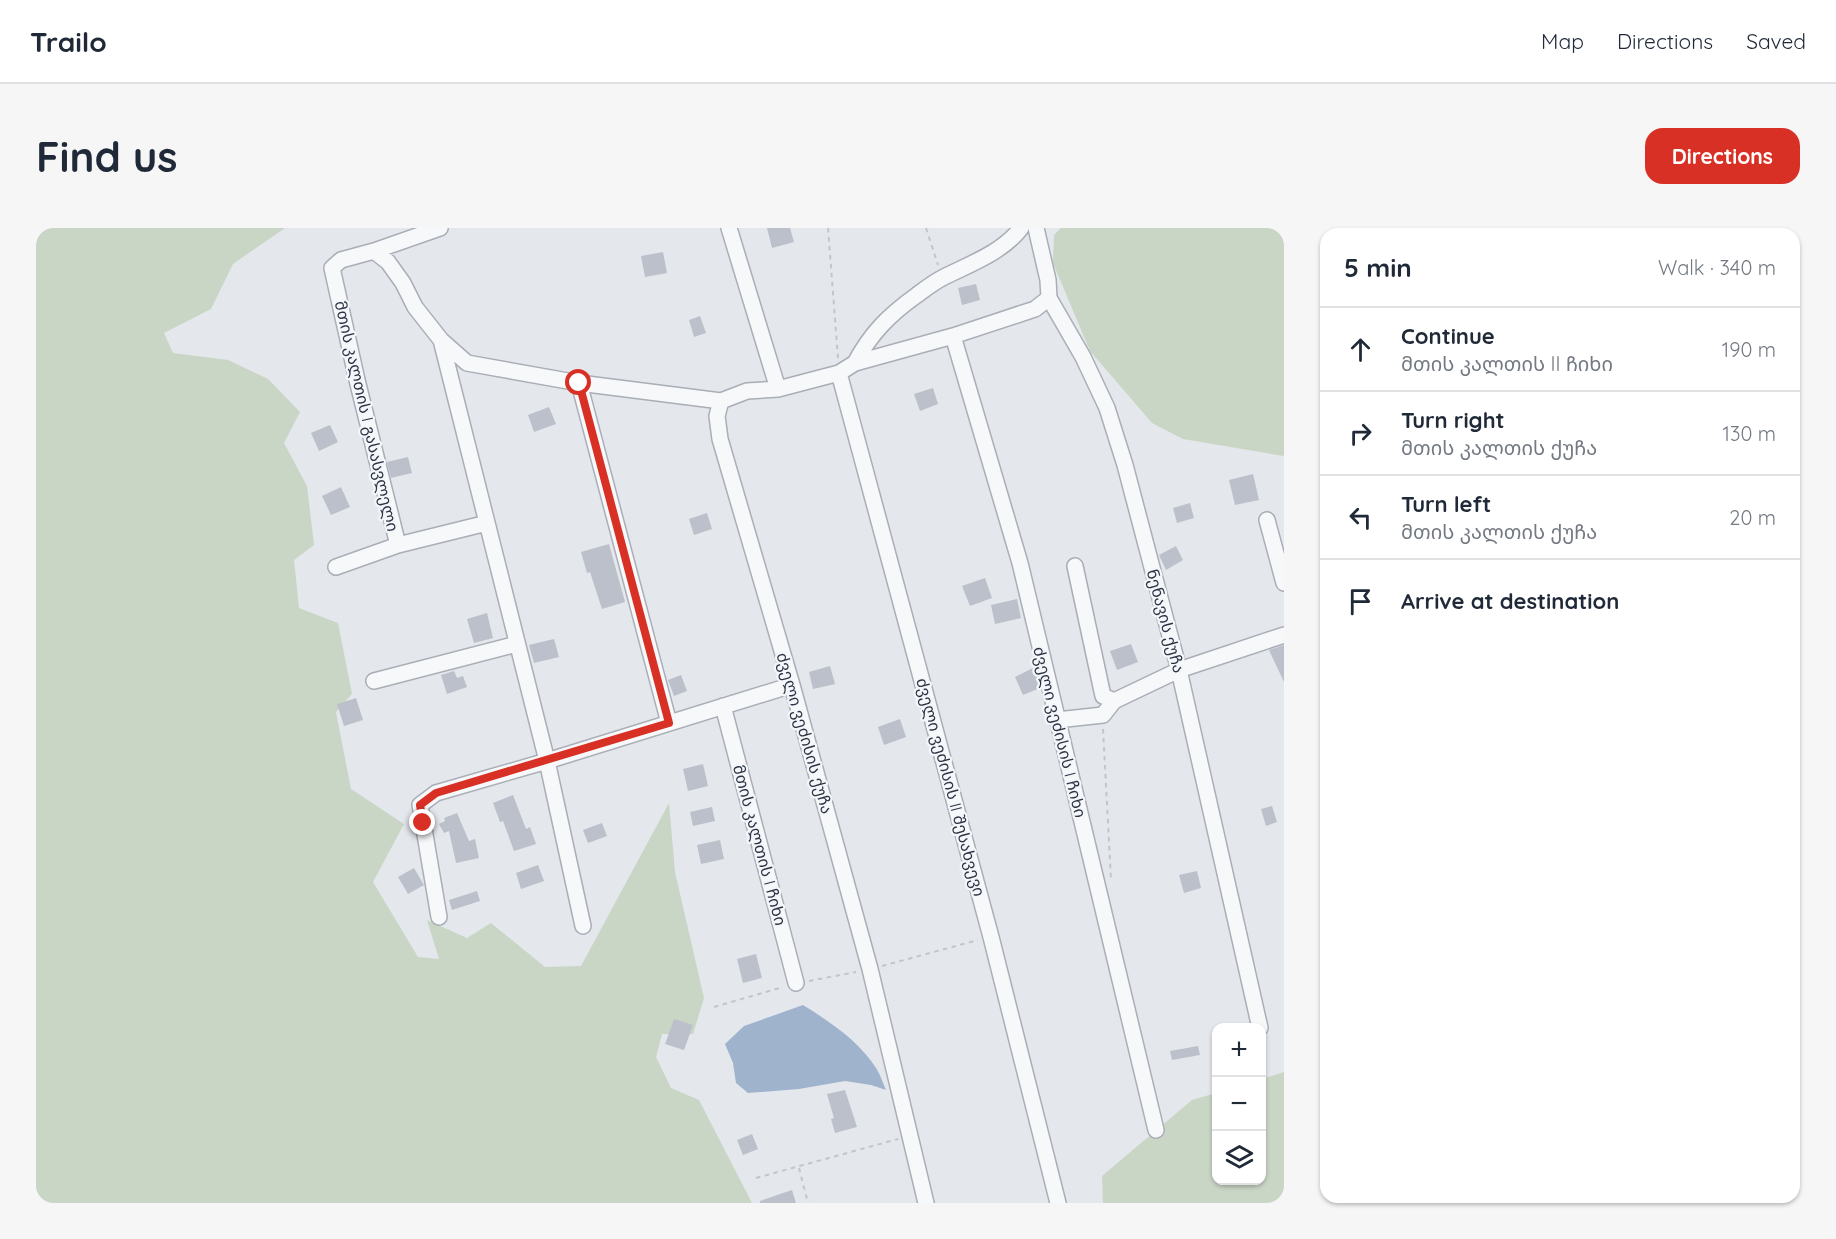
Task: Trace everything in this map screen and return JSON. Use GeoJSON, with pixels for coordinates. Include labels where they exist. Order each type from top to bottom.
{"type":"FeatureCollection","features":[{"type":"Feature","properties":{"kind":"street"},"geometry":{"type":"LineString","coordinates":[[374,251],[440,228]]}},
{"type":"Feature","properties":{"kind":"street"},"geometry":{"type":"LineString","coordinates":[[729,228],[778,388]]}},
{"type":"Feature","properties":{"kind":"street"},"geometry":{"type":"LineString","coordinates":[[855,363],[866,342],[892,314],[942,278],[991,254],[1022,228]]}},
{"type":"Feature","properties":{"kind":"street","name":"ნენავის ქუჩა"},"geometry":{"type":"LineString","coordinates":[[1036,228],[1048,280],[1049,298],[1083,357],[1107,408],[1125,465],[1179,670],[1259,1023]]}},
{"type":"Feature","properties":{"kind":"street"},"geometry":{"type":"LineString","coordinates":[[374,251],[388,262],[403,283],[415,307],[441,340],[467,363],[579,383],[721,401],[747,391],[778,388],[839,373],[855,363],[953,336],[1035,309],[1049,298]]}},
{"type":"Feature","properties":{"kind":"street","name":"მთის კალთის I გასასვლელი"},"geometry":{"type":"LineString","coordinates":[[374,251],[341,260],[332,268],[398,545],[487,523]]}},
{"type":"Feature","properties":{"kind":"street","name":"ძველი ვეძისის I ჩიხი"},"geometry":{"type":"LineString","coordinates":[[953,336],[1020,563],[1156,1131]]}},
{"type":"Feature","properties":{"kind":"street"},"geometry":{"type":"LineString","coordinates":[[441,340],[547,761],[583,926]]}},
{"type":"Feature","properties":{"kind":"street","name":"ძველი ვეძისის II შესახვევი"},"geometry":{"type":"LineString","coordinates":[[839,373],[991,937],[1058,1203]]}},
{"type":"Feature","properties":{"kind":"street"},"geometry":{"type":"LineString","coordinates":[[579,383],[669,723]]}},
{"type":"Feature","properties":{"kind":"street","name":"ძველი ვეძისის ქუჩა"},"geometry":{"type":"LineString","coordinates":[[721,401],[717,416],[720,439],[792,686],[870,969],[926,1203]]}},
{"type":"Feature","properties":{"kind":"street"},"geometry":{"type":"LineString","coordinates":[[1267,520],[1284,583]]}},
{"type":"Feature","properties":{"kind":"street"},"geometry":{"type":"LineString","coordinates":[[336,567],[398,545]]}},
{"type":"Feature","properties":{"kind":"street"},"geometry":{"type":"LineString","coordinates":[[1075,566],[1103,696],[1114,701]]}},
{"type":"Feature","properties":{"kind":"street"},"geometry":{"type":"LineString","coordinates":[[1057,720],[1103,714],[1114,701],[1179,670],[1284,635]]}},
{"type":"Feature","properties":{"kind":"street"},"geometry":{"type":"LineString","coordinates":[[374,681],[517,644]]}},
{"type":"Feature","properties":{"kind":"street"},"geometry":{"type":"LineString","coordinates":[[439,917],[420,805],[436,793],[792,686]]}},
{"type":"Feature","properties":{"kind":"street","name":"მთის კალთის I ჩიხი"},"geometry":{"type":"LineString","coordinates":[[723,706],[796,984]]}},
{"type":"Feature","properties":{"kind":"path"},"geometry":{"type":"LineString","coordinates":[[828,228],[839,373]]}},
{"type":"Feature","properties":{"kind":"path"},"geometry":{"type":"LineString","coordinates":[[926,228],[942,278]]}},
{"type":"Feature","properties":{"kind":"path"},"geometry":{"type":"LineString","coordinates":[[1103,714],[1111,879]]}},
{"type":"Feature","properties":{"kind":"path"},"geometry":{"type":"LineString","coordinates":[[714,1007],[796,984],[870,969],[991,937]]}},
{"type":"Feature","properties":{"kind":"path"},"geometry":{"type":"LineString","coordinates":[[756,1178],[909,1136]]}},
{"type":"Feature","properties":{"kind":"path"},"geometry":{"type":"LineString","coordinates":[[799,1167],[808,1203]]}},
{"type":"Feature","properties":{"kind":"green space"},"geometry":{"type":"Polygon","coordinates":[[[36,228],[285,228],[233,264],[211,309],[164,333],[173,353],[228,360],[268,379],[300,412],[284,443],[307,486],[314,545],[294,560],[299,608],[338,623],[352,694],[336,712],[351,789],[404,824],[373,882],[418,957],[439,959],[427,920],[467,938],[491,923],[545,967],[581,966],[669,803],[675,872],[704,998],[693,1034],[662,1034],[656,1057],[671,1088],[699,1100],[752,1203],[36,1203],[36,228]]]}},
{"type":"Feature","properties":{"kind":"green space"},"geometry":{"type":"Polygon","coordinates":[[[1061,228],[1284,228],[1284,456],[1183,439],[1152,423],[1090,351],[1053,263],[1054,235],[1061,228]]]}},
{"type":"Feature","properties":{"kind":"green space"},"geometry":{"type":"Polygon","coordinates":[[[1284,1072],[1284,1203],[1103,1203],[1102,1176],[1192,1100],[1212,1094],[1212,1185],[1266,1185],[1266,1078],[1284,1072]]]}},
{"type":"Feature","properties":{"kind":"water"},"geometry":{"type":"Polygon","coordinates":[[[803,1005],[833,1025],[861,1049],[877,1070],[886,1090],[845,1081],[799,1089],[748,1093],[736,1083],[733,1063],[725,1044],[744,1026],[803,1005]]]}},
{"type":"Feature","properties":{"kind":"building"},"geometry":{"type":"Polygon","coordinates":[[[767,228],[790,228],[794,242],[772,248],[767,228]]]}},
{"type":"Feature","properties":{"kind":"building"},"geometry":{"type":"Polygon","coordinates":[[[663,252],[667,273],[645,277],[641,256],[663,252]]]}},
{"type":"Feature","properties":{"kind":"building"},"geometry":{"type":"Polygon","coordinates":[[[976,284],[980,300],[962,305],[958,288],[976,284]]]}},
{"type":"Feature","properties":{"kind":"building"},"geometry":{"type":"Polygon","coordinates":[[[700,316],[706,333],[694,337],[689,320],[700,316]]]}},
{"type":"Feature","properties":{"kind":"building"},"geometry":{"type":"Polygon","coordinates":[[[933,388],[938,404],[920,411],[914,394],[933,388]]]}},
{"type":"Feature","properties":{"kind":"building"},"geometry":{"type":"Polygon","coordinates":[[[549,407],[556,424],[534,432],[528,415],[549,407]]]}},
{"type":"Feature","properties":{"kind":"building"},"geometry":{"type":"Polygon","coordinates":[[[330,425],[338,442],[319,451],[311,433],[330,425]]]}},
{"type":"Feature","properties":{"kind":"building"},"geometry":{"type":"Polygon","coordinates":[[[408,457],[412,473],[391,478],[387,462],[408,457]]]}},
{"type":"Feature","properties":{"kind":"building"},"geometry":{"type":"Polygon","coordinates":[[[1253,474],[1259,500],[1235,505],[1229,480],[1253,474]]]}},
{"type":"Feature","properties":{"kind":"building"},"geometry":{"type":"Polygon","coordinates":[[[341,487],[350,507],[331,515],[322,496],[341,487]]]}},
{"type":"Feature","properties":{"kind":"building"},"geometry":{"type":"Polygon","coordinates":[[[1190,503],[1194,518],[1177,523],[1173,508],[1190,503]]]}},
{"type":"Feature","properties":{"kind":"building"},"geometry":{"type":"Polygon","coordinates":[[[707,513],[712,529],[694,535],[689,519],[707,513]]]}},
{"type":"Feature","properties":{"kind":"building"},"geometry":{"type":"Polygon","coordinates":[[[609,544],[625,602],[602,609],[581,552],[609,544]]]}},
{"type":"Feature","properties":{"kind":"building"},"geometry":{"type":"Polygon","coordinates":[[[1176,546],[1183,560],[1166,570],[1159,555],[1176,546]]]}},
{"type":"Feature","properties":{"kind":"building"},"geometry":{"type":"Polygon","coordinates":[[[985,578],[992,598],[970,606],[962,586],[985,578]]]}},
{"type":"Feature","properties":{"kind":"building"},"geometry":{"type":"Polygon","coordinates":[[[1017,599],[1021,618],[995,624],[991,605],[1017,599]]]}},
{"type":"Feature","properties":{"kind":"building"},"geometry":{"type":"Polygon","coordinates":[[[487,613],[493,638],[474,643],[467,619],[487,613]]]}},
{"type":"Feature","properties":{"kind":"building"},"geometry":{"type":"Polygon","coordinates":[[[554,639],[559,657],[534,663],[529,645],[554,639]]]}},
{"type":"Feature","properties":{"kind":"building"},"geometry":{"type":"Polygon","coordinates":[[[1131,644],[1138,662],[1117,670],[1110,651],[1131,644]]]}},
{"type":"Feature","properties":{"kind":"building"},"geometry":{"type":"Polygon","coordinates":[[[1284,645],[1284,682],[1269,650],[1284,645]]]}},
{"type":"Feature","properties":{"kind":"building"},"geometry":{"type":"Polygon","coordinates":[[[830,666],[835,684],[813,689],[809,672],[830,666]]]}},
{"type":"Feature","properties":{"kind":"building"},"geometry":{"type":"Polygon","coordinates":[[[1035,667],[1040,688],[1023,695],[1015,677],[1035,667]]]}},
{"type":"Feature","properties":{"kind":"building"},"geometry":{"type":"Polygon","coordinates":[[[454,671],[457,678],[463,676],[467,687],[447,694],[441,675],[454,671]]]}},
{"type":"Feature","properties":{"kind":"building"},"geometry":{"type":"Polygon","coordinates":[[[681,675],[687,691],[674,696],[668,680],[681,675]]]}},
{"type":"Feature","properties":{"kind":"building"},"geometry":{"type":"Polygon","coordinates":[[[356,698],[363,720],[344,726],[337,704],[356,698]]]}},
{"type":"Feature","properties":{"kind":"building"},"geometry":{"type":"Polygon","coordinates":[[[900,719],[906,737],[884,745],[878,727],[900,719]]]}},
{"type":"Feature","properties":{"kind":"building"},"geometry":{"type":"Polygon","coordinates":[[[703,764],[708,786],[688,791],[683,769],[703,764]]]}},
{"type":"Feature","properties":{"kind":"building"},"geometry":{"type":"Polygon","coordinates":[[[513,795],[526,829],[530,827],[536,844],[514,851],[503,821],[500,822],[493,803],[513,795]]]}},
{"type":"Feature","properties":{"kind":"building"},"geometry":{"type":"Polygon","coordinates":[[[1272,806],[1277,822],[1266,826],[1261,809],[1272,806]]]}},
{"type":"Feature","properties":{"kind":"building"},"geometry":{"type":"Polygon","coordinates":[[[712,807],[715,821],[693,826],[690,812],[712,807]]]}},
{"type":"Feature","properties":{"kind":"building"},"geometry":{"type":"Polygon","coordinates":[[[457,813],[469,841],[475,839],[479,858],[456,863],[449,831],[444,833],[439,824],[445,821],[444,818],[457,813]]]}},
{"type":"Feature","properties":{"kind":"building"},"geometry":{"type":"Polygon","coordinates":[[[602,823],[607,836],[588,843],[583,830],[602,823]]]}},
{"type":"Feature","properties":{"kind":"building"},"geometry":{"type":"Polygon","coordinates":[[[720,840],[724,859],[701,864],[697,845],[720,840]]]}},
{"type":"Feature","properties":{"kind":"building"},"geometry":{"type":"Polygon","coordinates":[[[538,865],[544,881],[521,889],[516,873],[538,865]]]}},
{"type":"Feature","properties":{"kind":"building"},"geometry":{"type":"Polygon","coordinates":[[[414,868],[424,885],[408,894],[398,877],[414,868]]]}},
{"type":"Feature","properties":{"kind":"building"},"geometry":{"type":"Polygon","coordinates":[[[1197,871],[1201,888],[1184,893],[1179,875],[1197,871]]]}},
{"type":"Feature","properties":{"kind":"building"},"geometry":{"type":"Polygon","coordinates":[[[477,891],[480,901],[452,910],[449,900],[477,891]]]}},
{"type":"Feature","properties":{"kind":"building"},"geometry":{"type":"Polygon","coordinates":[[[756,954],[762,978],[743,983],[737,959],[756,954]]]}},
{"type":"Feature","properties":{"kind":"building"},"geometry":{"type":"Polygon","coordinates":[[[674,1019],[693,1025],[684,1050],[665,1044],[674,1019]]]}},
{"type":"Feature","properties":{"kind":"building"},"geometry":{"type":"Polygon","coordinates":[[[1198,1046],[1200,1055],[1172,1060],[1170,1051],[1198,1046]]]}},
{"type":"Feature","properties":{"kind":"building"},"geometry":{"type":"Polygon","coordinates":[[[845,1090],[857,1127],[835,1133],[831,1119],[834,1118],[827,1094],[845,1090]]]}},
{"type":"Feature","properties":{"kind":"building"},"geometry":{"type":"Polygon","coordinates":[[[752,1134],[758,1149],[743,1155],[737,1140],[752,1134]]]}},
{"type":"Feature","properties":{"kind":"building"},"geometry":{"type":"Polygon","coordinates":[[[792,1190],[796,1203],[760,1203],[760,1201],[792,1190]]]}},
{"type":"Feature","properties":{"kind":"route"},"geometry":{"type":"LineString","coordinates":[[423,823],[420,805],[436,793],[669,723],[579,383]]}}]}
